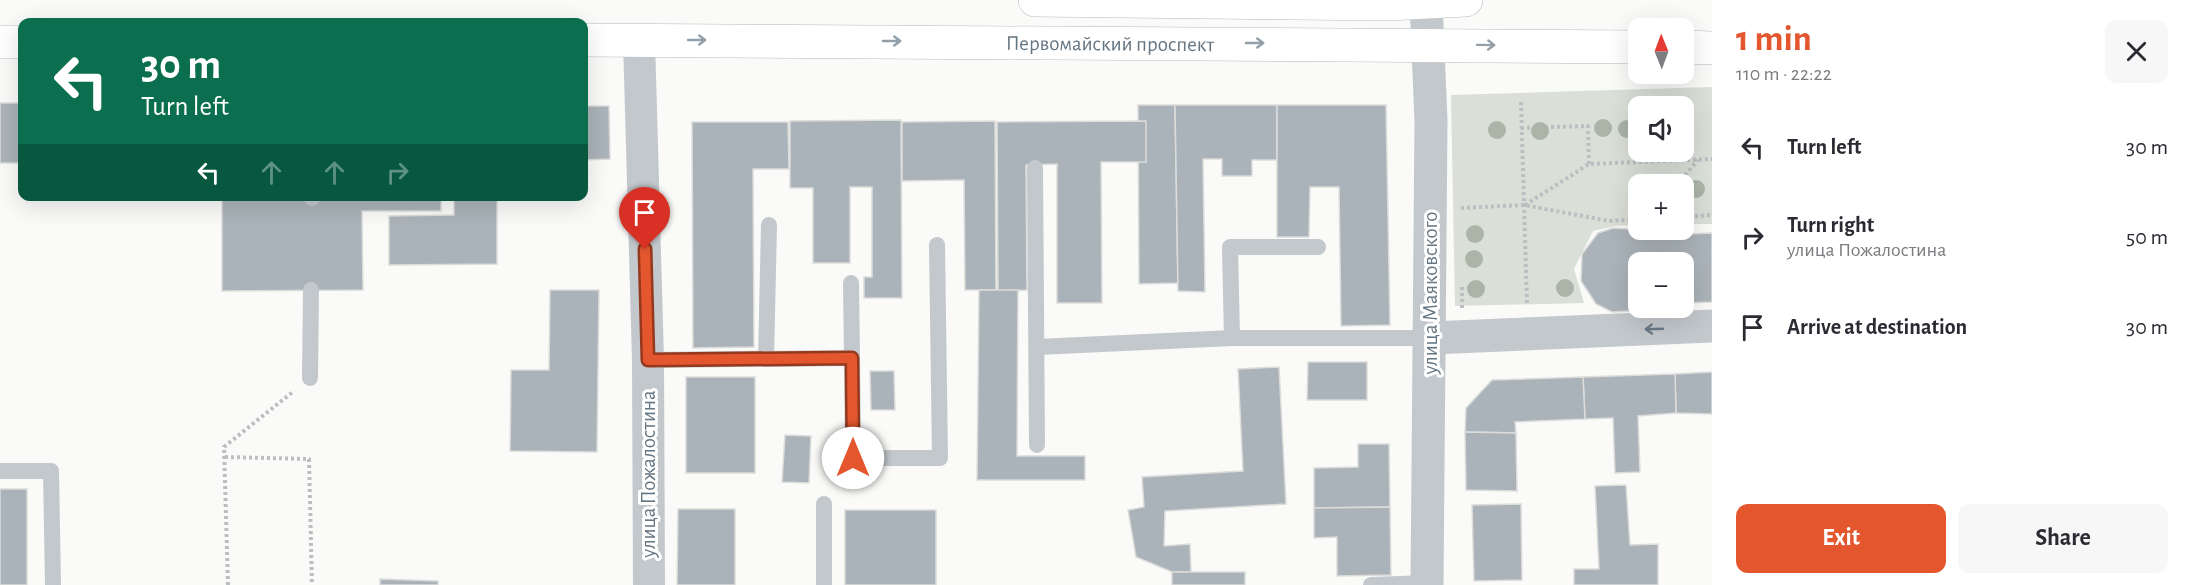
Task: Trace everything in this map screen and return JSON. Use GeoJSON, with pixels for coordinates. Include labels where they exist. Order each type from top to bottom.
{"type":"FeatureCollection","features":[{"type":"Feature","properties":{"kind":"main road","name":"Первомайский проспект"},"geometry":{"type":"LineString","coordinates":[[1035,0],[1387,4],[1466,0]]}},
{"type":"Feature","properties":{"kind":"main road","name":"Первомайский проспект"},"geometry":{"type":"LineString","coordinates":[[588,40],[1628,47]]}},
{"type":"Feature","properties":{"kind":"main road"},"geometry":{"type":"LineString","coordinates":[[0,42],[18,42]]}},
{"type":"Feature","properties":{"kind":"main road"},"geometry":{"type":"LineString","coordinates":[[1694,47],[1712,48]]}},
{"type":"Feature","properties":{"kind":"street","name":"улица Маяковского"},"geometry":{"type":"LineString","coordinates":[[1425,1],[1431,121],[1427,584]]}},
{"type":"Feature","properties":{"kind":"street","name":"улица Пожалостина"},"geometry":{"type":"LineString","coordinates":[[639,40],[648,360],[649,585]]}},
{"type":"Feature","properties":{"kind":"street"},"geometry":{"type":"LineString","coordinates":[[1430,338],[1712,326]]}},
{"type":"Feature","properties":{"kind":"lane"},"geometry":{"type":"LineString","coordinates":[[1035,168],[1037,445]]}},
{"type":"Feature","properties":{"kind":"lane"},"geometry":{"type":"LineString","coordinates":[[766,359],[769,225]]}},
{"type":"Feature","properties":{"kind":"lane"},"geometry":{"type":"LineString","coordinates":[[851,283],[853,458],[940,458],[937,245]]}},
{"type":"Feature","properties":{"kind":"lane"},"geometry":{"type":"LineString","coordinates":[[1232,338],[1230,247],[1318,247]]}},
{"type":"Feature","properties":{"kind":"lane"},"geometry":{"type":"LineString","coordinates":[[310,378],[311,290]]}},
{"type":"Feature","properties":{"kind":"lane"},"geometry":{"type":"LineString","coordinates":[[1037,347],[1232,338],[1430,338]]}},
{"type":"Feature","properties":{"kind":"lane"},"geometry":{"type":"LineString","coordinates":[[648,360],[852,358]]}},
{"type":"Feature","properties":{"kind":"lane"},"geometry":{"type":"LineString","coordinates":[[0,471],[51,471],[53,585]]}},
{"type":"Feature","properties":{"kind":"lane"},"geometry":{"type":"LineString","coordinates":[[824,504],[824,585]]}},
{"type":"Feature","properties":{"kind":"lane"},"geometry":{"type":"LineString","coordinates":[[1371,585],[1427,584]]}},
{"type":"Feature","properties":{"kind":"path"},"geometry":{"type":"LineString","coordinates":[[1521,102],[1527,304]]}},
{"type":"Feature","properties":{"kind":"path"},"geometry":{"type":"LineString","coordinates":[[1521,128],[1588,126],[1589,165]]}},
{"type":"Feature","properties":{"kind":"path"},"geometry":{"type":"LineString","coordinates":[[1524,206],[1589,165],[1712,159]]}},
{"type":"Feature","properties":{"kind":"path"},"geometry":{"type":"LineString","coordinates":[[1686,174],[1698,160]]}},
{"type":"Feature","properties":{"kind":"path"},"geometry":{"type":"LineString","coordinates":[[1461,208],[1524,206],[1609,221],[1628,220]]}},
{"type":"Feature","properties":{"kind":"path"},"geometry":{"type":"LineString","coordinates":[[1694,216],[1712,215]]}},
{"type":"Feature","properties":{"kind":"path"},"geometry":{"type":"LineString","coordinates":[[228,585],[224,447],[310,378]]}},
{"type":"Feature","properties":{"kind":"path"},"geometry":{"type":"LineString","coordinates":[[224,457],[309,459],[312,585]]}},
{"type":"Feature","properties":{"kind":"shaded area"},"geometry":{"type":"Polygon","coordinates":[[[1712,87],[1712,224],[1694,224],[1694,174],[1628,174],[1628,225],[1593,231],[1574,269],[1584,303],[1455,306],[1451,95],[1712,87]]]}},
{"type":"Feature","properties":{"kind":"building"},"geometry":{"type":"Polygon","coordinates":[[[0,103],[18,103],[18,163],[0,163],[0,103]]]}},
{"type":"Feature","properties":{"kind":"building"},"geometry":{"type":"Polygon","coordinates":[[[1138,105],[1175,105],[1178,283],[1139,284],[1138,105]]]}},
{"type":"Feature","properties":{"kind":"building"},"geometry":{"type":"Polygon","coordinates":[[[1175,105],[1277,105],[1277,160],[1252,160],[1252,176],[1222,176],[1222,159],[1203,159],[1205,292],[1178,291],[1175,105]]]}},
{"type":"Feature","properties":{"kind":"building"},"geometry":{"type":"Polygon","coordinates":[[[1277,105],[1386,105],[1390,325],[1341,326],[1339,187],[1310,187],[1309,237],[1277,237],[1277,105]]]}},
{"type":"Feature","properties":{"kind":"building"},"geometry":{"type":"Polygon","coordinates":[[[588,106],[609,106],[610,159],[588,160],[588,106]]]}},
{"type":"Feature","properties":{"kind":"building"},"geometry":{"type":"Polygon","coordinates":[[[901,120],[902,298],[864,298],[864,277],[872,277],[872,187],[850,187],[850,263],[813,263],[813,188],[790,188],[790,121],[901,120]]]}},
{"type":"Feature","properties":{"kind":"building"},"geometry":{"type":"Polygon","coordinates":[[[995,121],[996,290],[965,290],[964,180],[902,181],[902,122],[995,121]]]}},
{"type":"Feature","properties":{"kind":"building"},"geometry":{"type":"Polygon","coordinates":[[[1146,121],[1146,162],[1101,162],[1102,303],[1057,303],[1057,164],[1026,165],[1027,290],[998,291],[997,122],[1146,121]]]}},
{"type":"Feature","properties":{"kind":"building"},"geometry":{"type":"Polygon","coordinates":[[[692,122],[788,122],[789,169],[753,169],[754,347],[693,348],[692,122]]]}},
{"type":"Feature","properties":{"kind":"building"},"geometry":{"type":"Polygon","coordinates":[[[222,201],[441,201],[441,211],[362,211],[363,290],[222,291],[222,201]]]}},
{"type":"Feature","properties":{"kind":"building"},"geometry":{"type":"Polygon","coordinates":[[[454,201],[497,201],[497,264],[389,265],[389,216],[454,215],[454,201]]]}},
{"type":"Feature","properties":{"kind":"building"},"geometry":{"type":"Polygon","coordinates":[[[1613,228],[1628,229],[1628,240],[1694,240],[1694,234],[1712,233],[1712,302],[1694,303],[1694,252],[1628,252],[1628,311],[1612,312],[1596,304],[1581,281],[1582,254],[1598,233],[1613,228]]]}},
{"type":"Feature","properties":{"kind":"building"},"geometry":{"type":"Polygon","coordinates":[[[550,290],[599,290],[597,452],[510,451],[511,370],[549,370],[550,290]]]}},
{"type":"Feature","properties":{"kind":"building"},"geometry":{"type":"Polygon","coordinates":[[[979,290],[1018,290],[1017,456],[1085,456],[1085,480],[977,480],[979,290]]]}},
{"type":"Feature","properties":{"kind":"building"},"geometry":{"type":"Polygon","coordinates":[[[1308,362],[1367,362],[1367,400],[1307,400],[1308,362]]]}},
{"type":"Feature","properties":{"kind":"building"},"geometry":{"type":"Polygon","coordinates":[[[1279,367],[1286,504],[1165,511],[1164,546],[1190,544],[1191,572],[1172,572],[1136,557],[1128,510],[1144,507],[1142,477],[1243,471],[1238,369],[1279,367]]]}},
{"type":"Feature","properties":{"kind":"building"},"geometry":{"type":"Polygon","coordinates":[[[870,371],[894,371],[895,410],[871,410],[870,371]]]}},
{"type":"Feature","properties":{"kind":"building"},"geometry":{"type":"Polygon","coordinates":[[[1712,372],[1712,414],[1676,413],[1675,374],[1712,372]]]}},
{"type":"Feature","properties":{"kind":"building"},"geometry":{"type":"Polygon","coordinates":[[[1675,374],[1676,413],[1638,416],[1640,472],[1615,473],[1613,418],[1585,419],[1583,377],[1675,374]]]}},
{"type":"Feature","properties":{"kind":"building"},"geometry":{"type":"Polygon","coordinates":[[[686,377],[755,377],[755,473],[686,473],[686,377]]]}},
{"type":"Feature","properties":{"kind":"building"},"geometry":{"type":"Polygon","coordinates":[[[1583,377],[1585,419],[1515,422],[1516,433],[1465,432],[1466,408],[1492,380],[1583,377]]]}},
{"type":"Feature","properties":{"kind":"building"},"geometry":{"type":"Polygon","coordinates":[[[1465,432],[1516,433],[1517,491],[1466,490],[1465,432]]]}},
{"type":"Feature","properties":{"kind":"building"},"geometry":{"type":"Polygon","coordinates":[[[785,435],[811,436],[809,483],[782,482],[785,435]]]}},
{"type":"Feature","properties":{"kind":"building"},"geometry":{"type":"Polygon","coordinates":[[[1358,444],[1389,444],[1390,507],[1314,508],[1314,468],[1358,467],[1358,444]]]}},
{"type":"Feature","properties":{"kind":"building"},"geometry":{"type":"Polygon","coordinates":[[[1626,485],[1630,545],[1658,544],[1658,585],[1574,585],[1574,569],[1599,569],[1595,486],[1626,485]]]}},
{"type":"Feature","properties":{"kind":"building"},"geometry":{"type":"Polygon","coordinates":[[[0,489],[27,489],[27,585],[0,585],[0,489]]]}},
{"type":"Feature","properties":{"kind":"building"},"geometry":{"type":"Polygon","coordinates":[[[1521,504],[1522,580],[1474,581],[1472,505],[1521,504]]]}},
{"type":"Feature","properties":{"kind":"building"},"geometry":{"type":"Polygon","coordinates":[[[1390,507],[1391,575],[1337,576],[1337,537],[1314,538],[1314,508],[1390,507]]]}},
{"type":"Feature","properties":{"kind":"building"},"geometry":{"type":"Polygon","coordinates":[[[678,509],[735,509],[735,585],[677,585],[678,509]]]}},
{"type":"Feature","properties":{"kind":"building"},"geometry":{"type":"Polygon","coordinates":[[[845,510],[936,510],[936,585],[845,585],[845,510]]]}},
{"type":"Feature","properties":{"kind":"building"},"geometry":{"type":"Polygon","coordinates":[[[1172,572],[1245,572],[1245,585],[1172,585],[1172,572]]]}},
{"type":"Feature","properties":{"kind":"building"},"geometry":{"type":"Polygon","coordinates":[[[380,579],[438,581],[438,585],[380,585],[380,579]]]}},
{"type":"Feature","properties":{"kind":"route"},"geometry":{"type":"LineString","coordinates":[[645,249],[648,360],[852,358],[853,458]]}}]}
